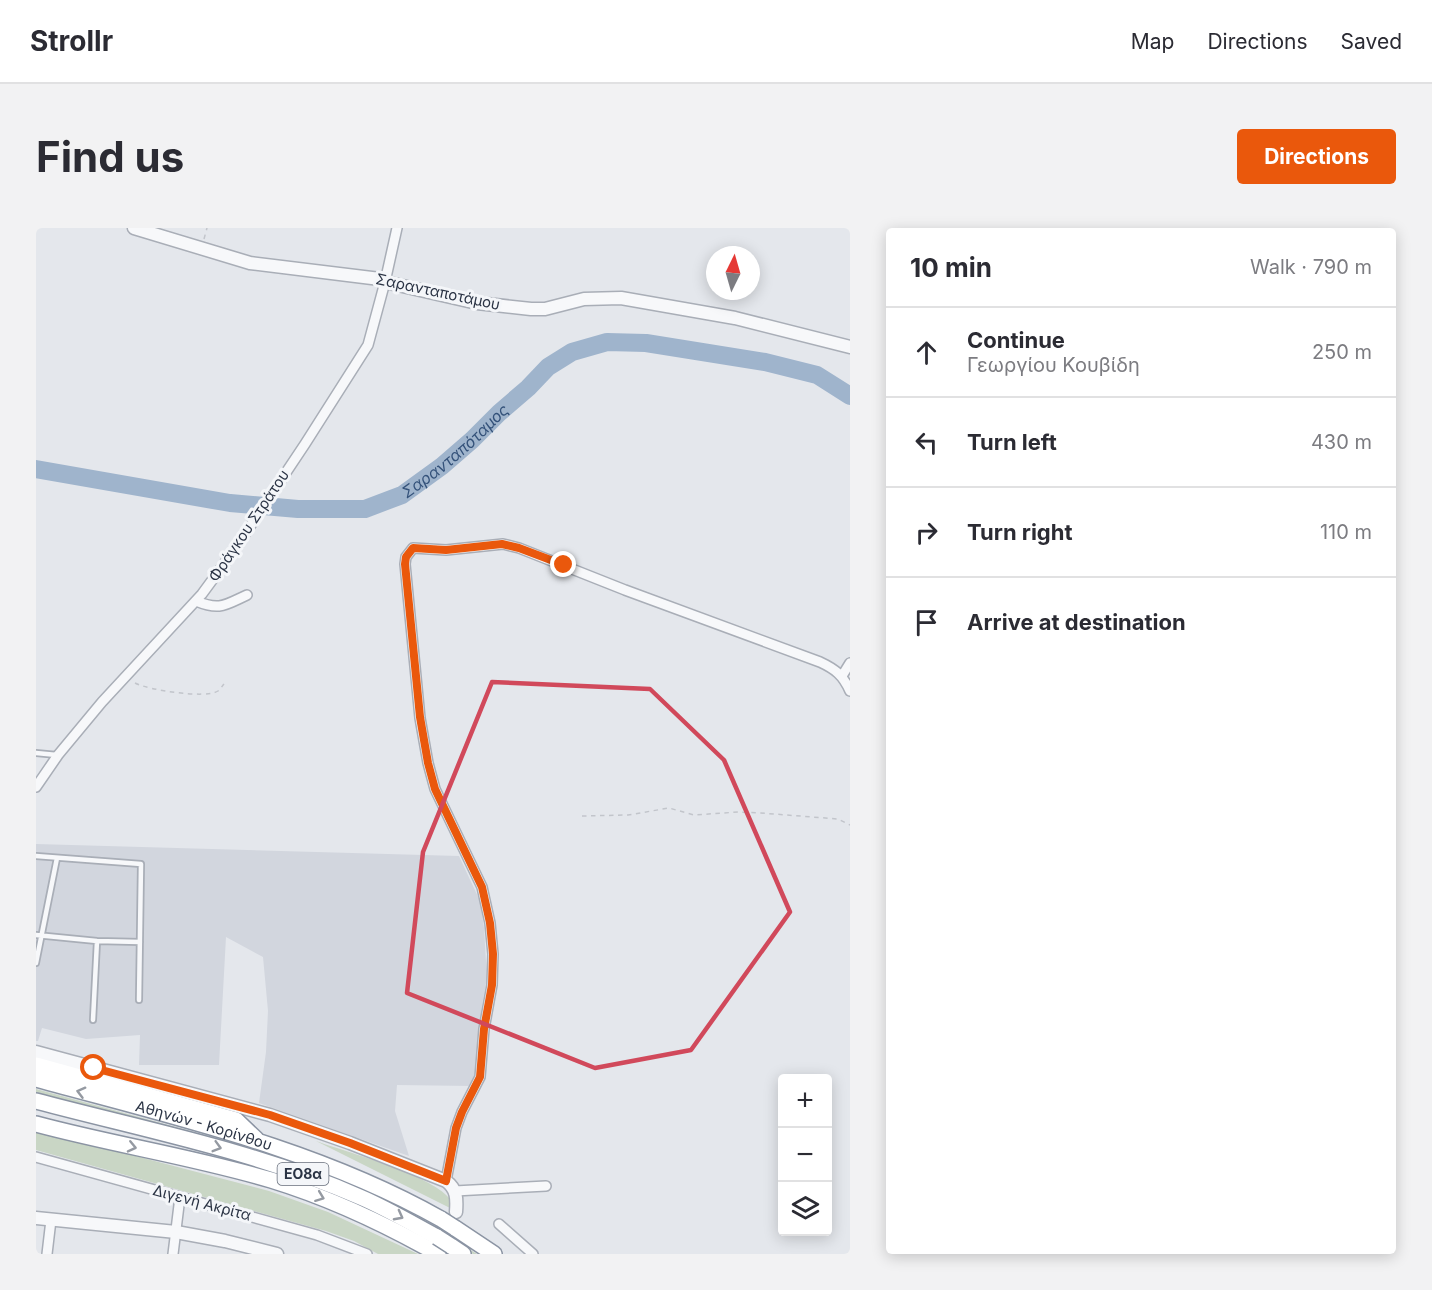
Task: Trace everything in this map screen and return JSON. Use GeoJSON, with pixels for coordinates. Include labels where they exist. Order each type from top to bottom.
{"type":"FeatureCollection","features":[{"type":"Feature","properties":{"kind":"highway"},"geometry":{"type":"LineString","coordinates":[[36,1065],[236,1120],[259,1141]]}},
{"type":"Feature","properties":{"kind":"highway","name":"Αθηνών - Κορίνθου"},"geometry":{"type":"LineString","coordinates":[[36,1079],[259,1141],[367,1181],[441,1219],[494,1254]]}},
{"type":"Feature","properties":{"kind":"highway","name":"Αθηνών - Κορίνθου"},"geometry":{"type":"LineString","coordinates":[[36,1101],[161,1132],[276,1165],[360,1197],[444,1248]]}},
{"type":"Feature","properties":{"kind":"highway"},"geometry":{"type":"LineString","coordinates":[[36,1124],[272,1180],[354,1210],[394,1229],[444,1248]]}},
{"type":"Feature","properties":{"kind":"street","name":"Σαρανταποτάμου"},"geometry":{"type":"LineString","coordinates":[[134,228],[250,264],[357,275],[477,303],[545,309],[584,299],[621,298],[735,318],[850,347]]}},
{"type":"Feature","properties":{"kind":"street","name":"Φράγκου Στράτου"},"geometry":{"type":"LineString","coordinates":[[36,787],[58,755],[124,678],[196,601],[236,549],[368,345],[397,228]]}},
{"type":"Feature","properties":{"kind":"street"},"geometry":{"type":"LineString","coordinates":[[446,1181],[456,1128],[480,1077],[484,1029],[492,985],[493,954],[490,923],[482,887],[435,789],[428,763],[420,717],[405,564],[408,552],[413,548],[446,550],[502,544],[519,548],[820,662],[835,669],[842,676],[850,691]]}},
{"type":"Feature","properties":{"kind":"street"},"geometry":{"type":"LineString","coordinates":[[196,601],[210,607],[221,607],[247,595]]}},
{"type":"Feature","properties":{"kind":"street"},"geometry":{"type":"LineString","coordinates":[[842,676],[850,663]]}},
{"type":"Feature","properties":{"kind":"street"},"geometry":{"type":"LineString","coordinates":[[36,1052],[270,1115],[350,1143],[446,1181],[455,1191],[456,1212]]}},
{"type":"Feature","properties":{"kind":"street","name":"Διγενή Ακρίτα"},"geometry":{"type":"LineString","coordinates":[[36,1157],[317,1234],[367,1254]]}},
{"type":"Feature","properties":{"kind":"street"},"geometry":{"type":"LineString","coordinates":[[455,1191],[546,1186]]}},
{"type":"Feature","properties":{"kind":"street"},"geometry":{"type":"LineString","coordinates":[[173,1254],[180,1197]]}},
{"type":"Feature","properties":{"kind":"street"},"geometry":{"type":"LineString","coordinates":[[36,1218],[176,1232],[225,1240],[277,1254]]}},
{"type":"Feature","properties":{"kind":"street"},"geometry":{"type":"LineString","coordinates":[[47,1254],[51,1220]]}},
{"type":"Feature","properties":{"kind":"street"},"geometry":{"type":"LineString","coordinates":[[499,1224],[534,1254]]}},
{"type":"Feature","properties":{"kind":"lane"},"geometry":{"type":"LineString","coordinates":[[36,753],[58,755]]}},
{"type":"Feature","properties":{"kind":"lane"},"geometry":{"type":"LineString","coordinates":[[36,856],[141,864],[139,1000]]}},
{"type":"Feature","properties":{"kind":"lane"},"geometry":{"type":"LineString","coordinates":[[36,963],[39,935],[57,858]]}},
{"type":"Feature","properties":{"kind":"lane"},"geometry":{"type":"LineString","coordinates":[[39,935],[98,941],[140,942]]}},
{"type":"Feature","properties":{"kind":"lane"},"geometry":{"type":"LineString","coordinates":[[93,1020],[98,941]]}},
{"type":"Feature","properties":{"kind":"path"},"geometry":{"type":"LineString","coordinates":[[124,678],[141,686],[190,693],[207,694],[218,691],[224,684]]}},
{"type":"Feature","properties":{"kind":"path"},"geometry":{"type":"LineString","coordinates":[[582,816],[628,816],[669,808],[694,815],[738,812],[838,819],[850,825]]}},
{"type":"Feature","properties":{"kind":"highlighted area"},"geometry":{"type":"Polygon","coordinates":[[[492,682],[650,689],[724,760],[790,912],[691,1050],[595,1068],[407,993],[423,852],[492,682]]]}},
{"type":"Feature","properties":{"kind":"shaded area"},"geometry":{"type":"Polygon","coordinates":[[[36,844],[459,856],[480,901],[487,978],[472,1086],[397,1085],[395,1111],[409,1156],[259,1103],[266,1052],[268,1011],[263,957],[226,937],[219,1065],[139,1065],[140,1035],[86,1039],[42,1028],[38,1041],[36,1041],[36,844]]]}},
{"type":"Feature","properties":{"kind":"green space"},"geometry":{"type":"Polygon","coordinates":[[[36,1089],[220,1139],[321,1171],[404,1209],[477,1254],[473,1254],[452,1240],[219,1142],[36,1092],[36,1089]]]}},
{"type":"Feature","properties":{"kind":"green space"},"geometry":{"type":"Polygon","coordinates":[[[36,1130],[269,1191],[328,1212],[418,1254],[378,1254],[354,1241],[326,1231],[36,1150],[36,1130]]]}},
{"type":"Feature","properties":{"kind":"green space"},"geometry":{"type":"Polygon","coordinates":[[[316,1141],[387,1165],[425,1181],[449,1198],[450,1208],[316,1141]]]}},
{"type":"Feature","properties":{"kind":"waterway","name":"Σαρανταπόταμος"},"geometry":{"type":"LineString","coordinates":[[36,469],[230,503],[298,509],[365,509],[402,495],[442,466],[548,367],[572,352],[607,342],[646,343],[765,362],[817,375],[850,396]]}},
{"type":"Feature","properties":{"kind":"tunnel"},"geometry":{"type":"LineString","coordinates":[[446,1254],[454,1219]]}},
{"type":"Feature","properties":{"kind":"route"},"geometry":{"type":"LineString","coordinates":[[94,1068],[270,1115],[350,1143],[446,1181],[456,1128],[480,1077],[484,1029],[492,985],[493,954],[487,902],[482,887],[435,789],[428,763],[420,717],[406,557],[413,548],[446,550],[502,544],[564,565]]}}]}
